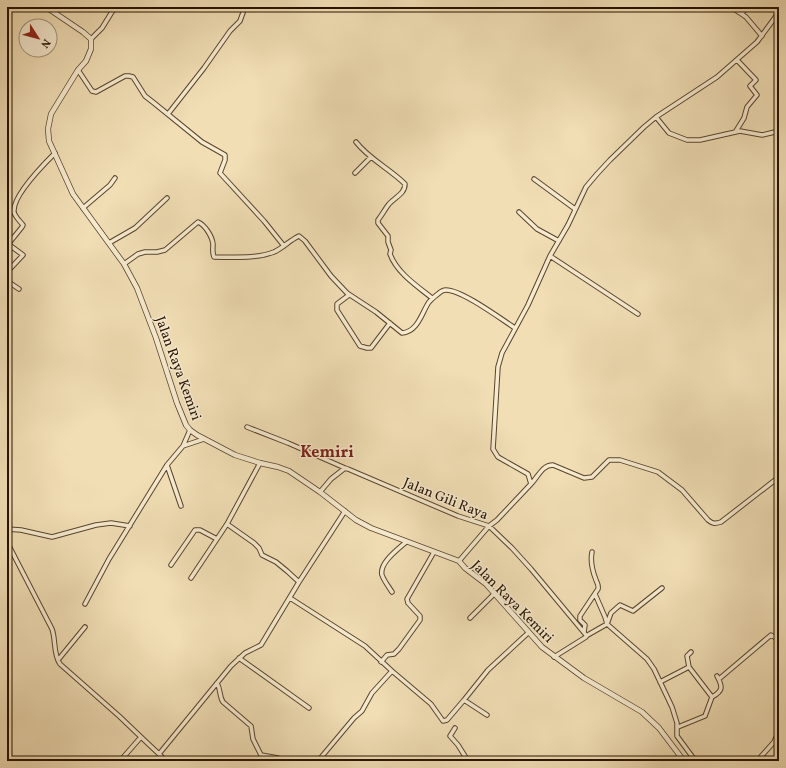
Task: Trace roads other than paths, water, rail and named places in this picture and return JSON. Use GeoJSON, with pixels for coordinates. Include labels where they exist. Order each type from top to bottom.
{"type":"FeatureCollection","features":[{"type":"Feature","properties":{"kind":"street"},"geometry":{"type":"LineString","coordinates":[[46,7],[91,39],[102,28],[113,8]]}},
{"type":"Feature","properties":{"kind":"street"},"geometry":{"type":"LineString","coordinates":[[168,114],[204,68],[230,31],[240,21],[245,7]]}},
{"type":"Feature","properties":{"kind":"street"},"geometry":{"type":"LineString","coordinates":[[731,7],[738,13],[742,14],[762,36]]}},
{"type":"Feature","properties":{"kind":"street"},"geometry":{"type":"LineString","coordinates":[[742,14],[746,7]]}},
{"type":"Feature","properties":{"kind":"street"},"geometry":{"type":"LineString","coordinates":[[531,484],[528,474],[498,457],[493,449],[498,367],[502,353],[528,305],[550,256],[568,225],[586,187],[644,127],[656,117],[717,77],[737,60],[762,36],[779,12]]}},
{"type":"Feature","properties":{"kind":"street","name":"Jalan Raya Kemiri"},"geometry":{"type":"LineString","coordinates":[[91,39],[91,48],[86,61],[78,70],[51,114],[48,129],[49,141],[73,194],[124,264],[137,288],[156,338],[177,403],[183,419],[190,430],[234,455],[260,464],[284,469],[371,528],[459,561],[465,568],[486,584],[528,633],[554,657],[584,678],[646,716],[659,728],[684,761]]}},
{"type":"Feature","properties":{"kind":"street"},"geometry":{"type":"LineString","coordinates":[[736,132],[744,118],[747,107],[757,94],[750,86],[756,80],[737,60]]}},
{"type":"Feature","properties":{"kind":"street"},"geometry":{"type":"LineString","coordinates":[[78,70],[92,91],[96,92],[126,76],[133,77],[145,96],[202,142],[225,155],[220,173],[264,221],[284,246]]}},
{"type":"Feature","properties":{"kind":"street"},"geometry":{"type":"LineString","coordinates":[[656,117],[669,133],[687,140],[700,140],[736,132],[762,135],[779,132]]}},
{"type":"Feature","properties":{"kind":"street"},"geometry":{"type":"LineString","coordinates":[[356,142],[371,157],[405,184],[405,188],[402,193],[389,204],[378,220],[378,223],[388,236],[391,258],[396,266],[411,281],[432,298]]}},
{"type":"Feature","properties":{"kind":"street"},"geometry":{"type":"LineString","coordinates":[[7,272],[23,255],[7,244],[23,225],[16,216],[14,208],[22,192],[30,181],[55,153]]}},
{"type":"Feature","properties":{"kind":"street"},"geometry":{"type":"LineString","coordinates":[[355,173],[371,157]]}},
{"type":"Feature","properties":{"kind":"street"},"geometry":{"type":"LineString","coordinates":[[83,208],[106,189],[115,178]]}},
{"type":"Feature","properties":{"kind":"street"},"geometry":{"type":"LineString","coordinates":[[534,179],[575,209]]}},
{"type":"Feature","properties":{"kind":"street"},"geometry":{"type":"LineString","coordinates":[[109,243],[136,228],[167,198]]}},
{"type":"Feature","properties":{"kind":"street"},"geometry":{"type":"LineString","coordinates":[[519,212],[537,229],[559,241]]}},
{"type":"Feature","properties":{"kind":"street"},"geometry":{"type":"LineString","coordinates":[[124,264],[138,254],[144,252],[161,252],[165,250],[198,222],[203,225],[210,234],[213,242],[214,257],[268,254],[284,246],[298,236],[305,241],[331,276],[349,295],[402,333],[415,327],[432,298],[446,290],[465,296],[515,328]]}},
{"type":"Feature","properties":{"kind":"street"},"geometry":{"type":"LineString","coordinates":[[550,256],[638,314]]}},
{"type":"Feature","properties":{"kind":"street"},"geometry":{"type":"LineString","coordinates":[[7,281],[19,289]]}},
{"type":"Feature","properties":{"kind":"street"},"geometry":{"type":"LineString","coordinates":[[349,295],[337,304],[337,310],[360,346],[370,348],[379,339],[390,323]]}},
{"type":"Feature","properties":{"kind":"street","name":"Jalan Gili Raya"},"geometry":{"type":"LineString","coordinates":[[247,427],[288,442],[458,516],[489,526],[531,569],[585,634]]}},
{"type":"Feature","properties":{"kind":"street"},"geometry":{"type":"LineString","coordinates":[[85,604],[109,559],[167,465],[183,446],[190,430]]}},
{"type":"Feature","properties":{"kind":"street"},"geometry":{"type":"LineString","coordinates":[[183,446],[204,439]]}},
{"type":"Feature","properties":{"kind":"street"},"geometry":{"type":"LineString","coordinates":[[459,561],[489,526],[497,520],[531,484],[544,467],[548,465],[553,465],[584,478],[592,477],[609,460],[620,460],[658,472],[682,490],[708,520],[716,524],[721,522],[779,477]]}},
{"type":"Feature","properties":{"kind":"street"},"geometry":{"type":"LineString","coordinates":[[191,578],[227,524],[260,464]]}},
{"type":"Feature","properties":{"kind":"street"},"geometry":{"type":"LineString","coordinates":[[167,465],[181,506]]}},
{"type":"Feature","properties":{"kind":"street"},"geometry":{"type":"LineString","coordinates":[[320,492],[331,479],[345,468]]}},
{"type":"Feature","properties":{"kind":"street"},"geometry":{"type":"LineString","coordinates":[[160,754],[239,658],[261,645],[299,582],[345,511]]}},
{"type":"Feature","properties":{"kind":"street"},"geometry":{"type":"LineString","coordinates":[[7,529],[21,530],[52,537],[96,525],[111,523],[130,526]]}},
{"type":"Feature","properties":{"kind":"street"},"geometry":{"type":"LineString","coordinates":[[227,524],[254,543],[259,548],[262,555],[276,562],[299,582]]}},
{"type":"Feature","properties":{"kind":"street"},"geometry":{"type":"LineString","coordinates":[[171,566],[195,530],[200,530],[217,539]]}},
{"type":"Feature","properties":{"kind":"street"},"geometry":{"type":"LineString","coordinates":[[7,542],[52,629],[58,660],[72,675],[119,716],[166,761]]}},
{"type":"Feature","properties":{"kind":"street"},"geometry":{"type":"LineString","coordinates":[[392,592],[383,577],[382,570],[389,557],[406,542]]}},
{"type":"Feature","properties":{"kind":"street"},"geometry":{"type":"LineString","coordinates":[[381,662],[389,654],[394,654],[399,649],[420,620],[420,616],[406,599],[434,552]]}},
{"type":"Feature","properties":{"kind":"street"},"geometry":{"type":"LineString","coordinates":[[585,634],[585,625],[580,618],[598,589],[591,567],[592,552]]}},
{"type":"Feature","properties":{"kind":"street"},"geometry":{"type":"LineString","coordinates":[[554,657],[585,634],[607,624],[611,613],[618,606],[634,610],[662,588]]}},
{"type":"Feature","properties":{"kind":"street"},"geometry":{"type":"LineString","coordinates":[[470,618],[494,594]]}},
{"type":"Feature","properties":{"kind":"street"},"geometry":{"type":"LineString","coordinates":[[595,594],[607,624],[647,659],[654,669],[670,701],[678,727],[677,736],[694,760]]}},
{"type":"Feature","properties":{"kind":"street"},"geometry":{"type":"LineString","coordinates":[[290,598],[365,646],[392,672],[431,704],[443,721],[447,720],[488,670],[528,633]]}},
{"type":"Feature","properties":{"kind":"street"},"geometry":{"type":"LineString","coordinates":[[58,660],[86,627]]}},
{"type":"Feature","properties":{"kind":"street"},"geometry":{"type":"LineString","coordinates":[[678,727],[705,716],[712,697],[718,694],[721,690],[721,684],[718,678],[771,635],[779,640]]}},
{"type":"Feature","properties":{"kind":"street"},"geometry":{"type":"LineString","coordinates":[[691,652],[687,656],[689,667],[712,697]]}},
{"type":"Feature","properties":{"kind":"street"},"geometry":{"type":"LineString","coordinates":[[239,658],[309,708]]}},
{"type":"Feature","properties":{"kind":"street"},"geometry":{"type":"LineString","coordinates":[[660,682],[689,667]]}},
{"type":"Feature","properties":{"kind":"street"},"geometry":{"type":"LineString","coordinates":[[318,761],[354,718],[362,711],[372,693],[392,672]]}},
{"type":"Feature","properties":{"kind":"street"},"geometry":{"type":"LineString","coordinates":[[217,683],[221,690],[223,702],[251,726],[253,739],[261,755],[278,758],[282,761]]}},
{"type":"Feature","properties":{"kind":"street"},"geometry":{"type":"LineString","coordinates":[[464,700],[487,715]]}},
{"type":"Feature","properties":{"kind":"street"},"geometry":{"type":"LineString","coordinates":[[455,728],[450,736],[458,745],[468,761]]}},
{"type":"Feature","properties":{"kind":"street"},"geometry":{"type":"LineString","coordinates":[[758,761],[774,742],[779,731]]}},
{"type":"Feature","properties":{"kind":"street"},"geometry":{"type":"LineString","coordinates":[[120,761],[141,737]]}},
{"type":"Feature","properties":{"kind":"district","name":"Kemiri"},"geometry":{"type":"Point","coordinates":[327,451]}}]}
